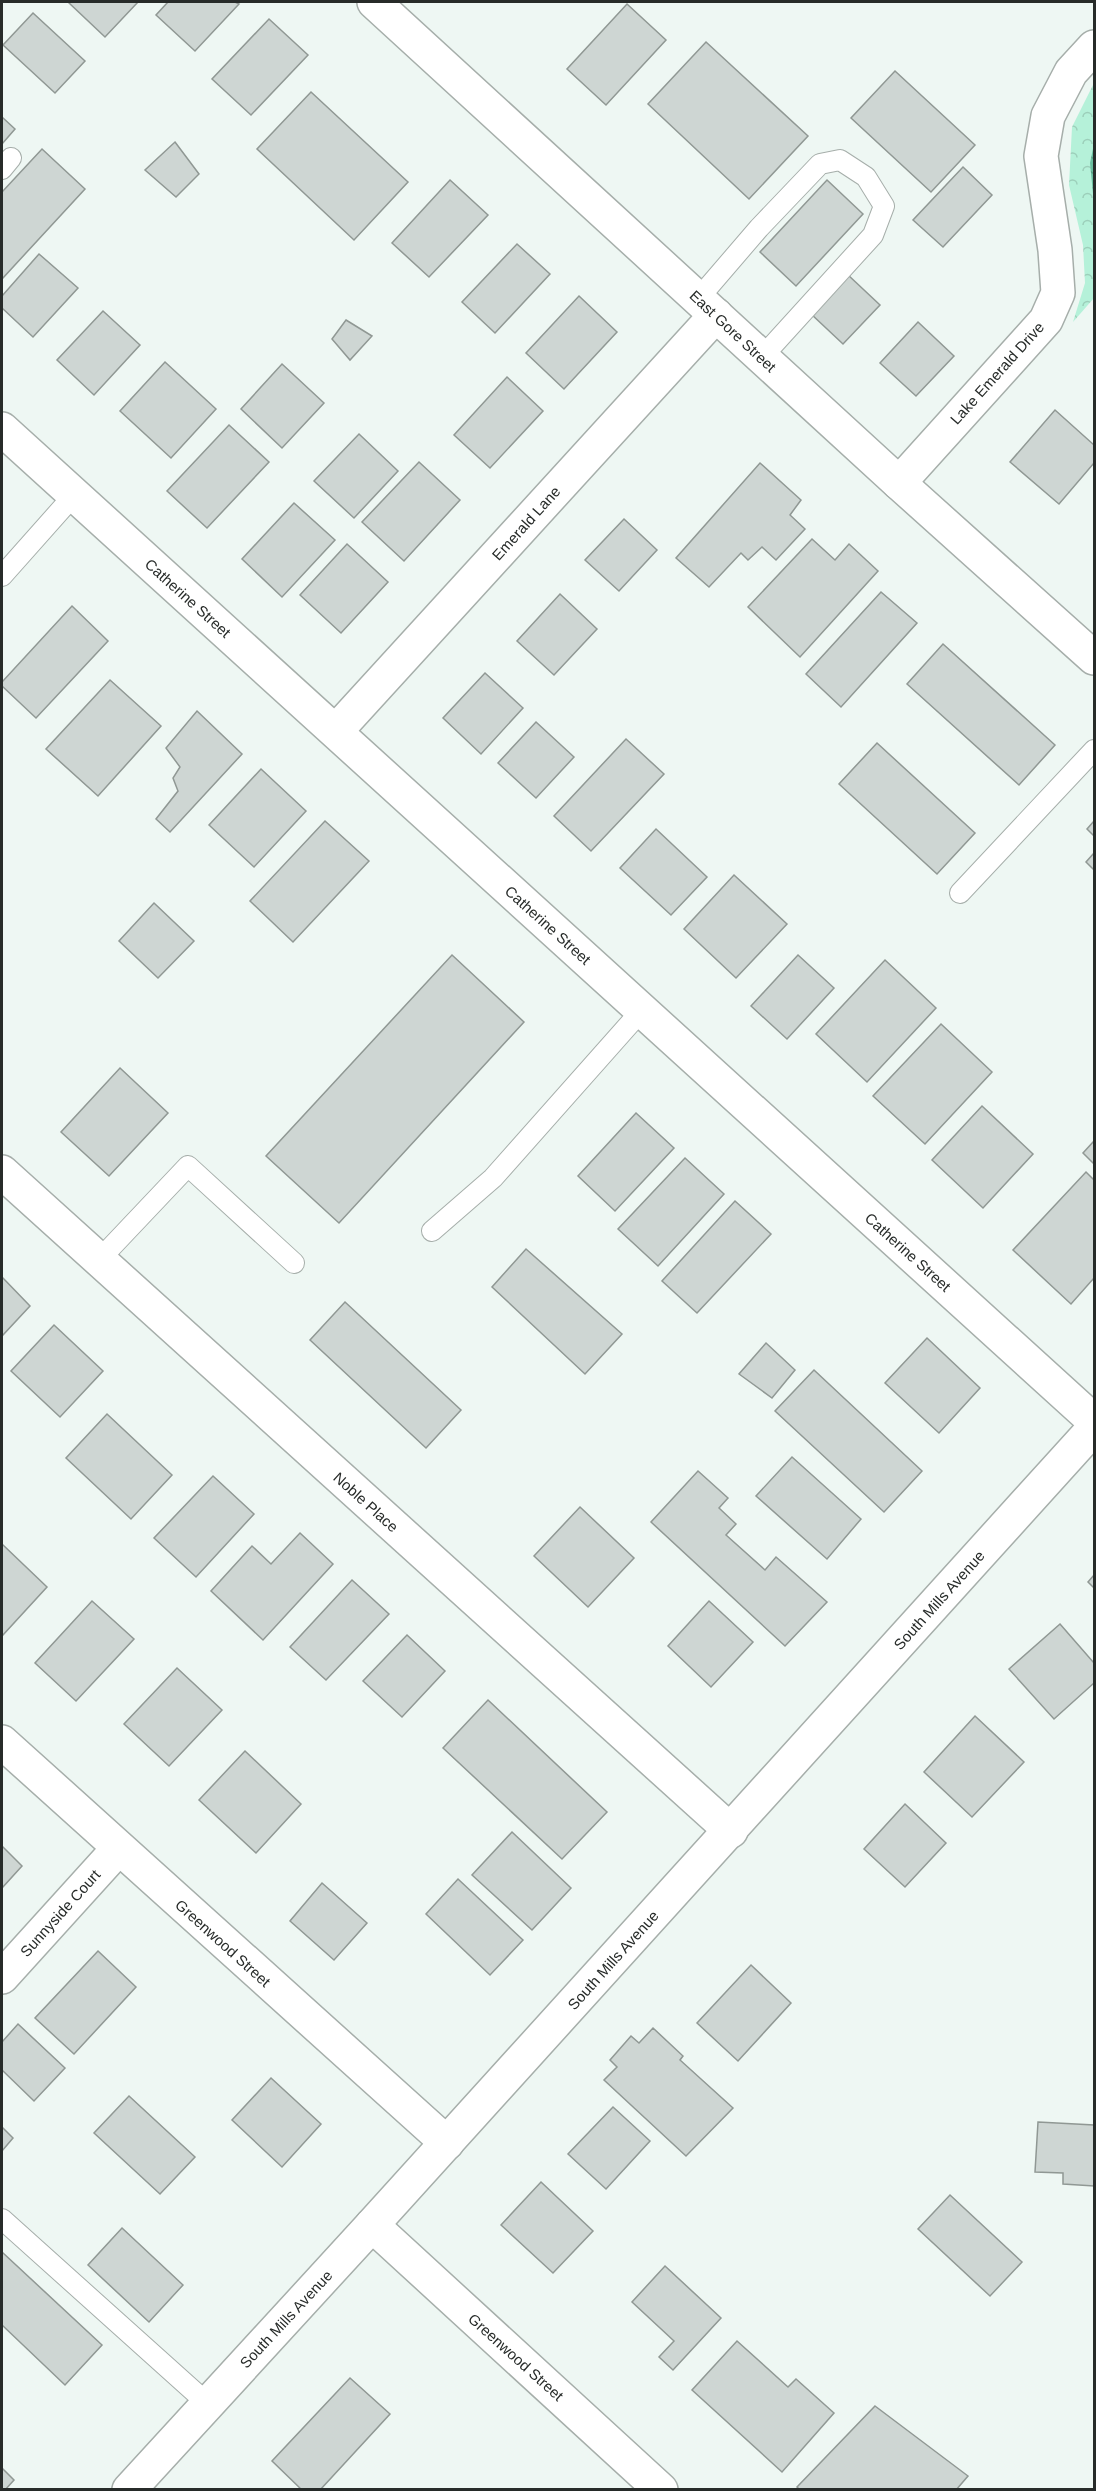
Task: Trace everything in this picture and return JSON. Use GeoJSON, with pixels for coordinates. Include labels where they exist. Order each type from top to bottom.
{"type":"FeatureCollection","features":[{"type":"Feature","properties":{"kind":"street","name":"East Gore Street"},"geometry":{"type":"LineString","coordinates":[[374,2],[898,483],[1095,658]]}},
{"type":"Feature","properties":{"kind":"street","name":"Lake Emerald Drive"},"geometry":{"type":"LineString","coordinates":[[898,483],[1046,320],[1058,293],[1055,250],[1041,156],[1042,146],[1048,116],[1071,72],[1095,48]]}},
{"type":"Feature","properties":{"kind":"street","name":"Emerald Lane"},"geometry":{"type":"LineString","coordinates":[[336,731],[707,307]]}},
{"type":"Feature","properties":{"kind":"street","name":"Catherine Street"},"geometry":{"type":"LineString","coordinates":[[2,429],[1095,1421]]}},
{"type":"Feature","properties":{"kind":"street","name":"Noble Place"},"geometry":{"type":"LineString","coordinates":[[2,1172],[731,1831]]}},
{"type":"Feature","properties":{"kind":"street","name":"South Mills Avenue"},"geometry":{"type":"LineString","coordinates":[[129,2490],[731,1831],[1095,1428]]}},
{"type":"Feature","properties":{"kind":"street","name":"Greenwood Street"},"geometry":{"type":"LineString","coordinates":[[2,1742],[118,1849],[447,2143]]}},
{"type":"Feature","properties":{"kind":"street","name":"Sunnyside Court"},"geometry":{"type":"LineString","coordinates":[[2,1977],[118,1849]]}},
{"type":"Feature","properties":{"kind":"street","name":"Greenwood Street"},"geometry":{"type":"LineString","coordinates":[[372,2225],[661,2490]]}},
{"type":"Feature","properties":{"kind":"lane"},"geometry":{"type":"LineString","coordinates":[[707,307],[759,228],[819,164],[840,160],[866,177],[884,206],[873,235],[762,357]]}},
{"type":"Feature","properties":{"kind":"lane"},"geometry":{"type":"LineString","coordinates":[[2,576],[74,495]]}},
{"type":"Feature","properties":{"kind":"lane"},"geometry":{"type":"LineString","coordinates":[[960,893],[1095,750]]}},
{"type":"Feature","properties":{"kind":"lane"},"geometry":{"type":"LineString","coordinates":[[432,1231],[493,1178],[642,1010]]}},
{"type":"Feature","properties":{"kind":"lane"},"geometry":{"type":"LineString","coordinates":[[99,1260],[188,1166],[294,1263]]}},
{"type":"Feature","properties":{"kind":"lane"},"geometry":{"type":"LineString","coordinates":[[2,2219],[208,2404]]}},
{"type":"Feature","properties":{"kind":"green space"},"geometry":{"type":"Polygon","coordinates":[[[1094,83],[1094,298],[1073,322],[1085,283],[1083,245],[1069,185],[1072,127],[1094,83]]]}},
{"type":"Feature","properties":{"kind":"water"},"geometry":{"type":"Polygon","coordinates":[[[1094,144],[1094,204],[1090,163],[1094,144]]]}},
{"type":"Feature","properties":{"kind":"building"},"geometry":{"type":"Polygon","coordinates":[[[68,2],[138,2],[105,37],[68,2]]]}},
{"type":"Feature","properties":{"kind":"building"},"geometry":{"type":"Polygon","coordinates":[[[168,2],[235,2],[239,4],[195,51],[156,15],[168,2]]]}},
{"type":"Feature","properties":{"kind":"building"},"geometry":{"type":"Polygon","coordinates":[[[627,4],[666,40],[606,105],[567,69],[627,4]]]}},
{"type":"Feature","properties":{"kind":"building"},"geometry":{"type":"Polygon","coordinates":[[[33,13],[85,61],[55,93],[3,45],[33,13]]]}},
{"type":"Feature","properties":{"kind":"building"},"geometry":{"type":"Polygon","coordinates":[[[269,19],[308,55],[251,115],[212,79],[269,19]]]}},
{"type":"Feature","properties":{"kind":"building"},"geometry":{"type":"Polygon","coordinates":[[[706,42],[808,136],[749,199],[648,104],[706,42]]]}},
{"type":"Feature","properties":{"kind":"building"},"geometry":{"type":"Polygon","coordinates":[[[895,71],[975,145],[931,192],[851,118],[895,71]]]}},
{"type":"Feature","properties":{"kind":"building"},"geometry":{"type":"Polygon","coordinates":[[[311,92],[408,182],[354,240],[257,149],[311,92]]]}},
{"type":"Feature","properties":{"kind":"building"},"geometry":{"type":"Polygon","coordinates":[[[2,117],[15,129],[2,144],[2,117]]]}},
{"type":"Feature","properties":{"kind":"building"},"geometry":{"type":"Polygon","coordinates":[[[175,142],[199,174],[176,197],[145,170],[175,142]]]}},
{"type":"Feature","properties":{"kind":"building"},"geometry":{"type":"Polygon","coordinates":[[[42,149],[85,189],[2,279],[2,192],[42,149]]]}},
{"type":"Feature","properties":{"kind":"building"},"geometry":{"type":"Polygon","coordinates":[[[963,167],[992,195],[943,247],[913,220],[963,167]]]}},
{"type":"Feature","properties":{"kind":"building"},"geometry":{"type":"Polygon","coordinates":[[[450,180],[488,215],[429,277],[392,243],[450,180]]]}},
{"type":"Feature","properties":{"kind":"building"},"geometry":{"type":"Polygon","coordinates":[[[827,180],[863,214],[796,286],[760,252],[827,180]]]}},
{"type":"Feature","properties":{"kind":"building"},"geometry":{"type":"Polygon","coordinates":[[[517,244],[550,274],[495,333],[462,302],[517,244]]]}},
{"type":"Feature","properties":{"kind":"building"},"geometry":{"type":"Polygon","coordinates":[[[39,254],[78,288],[33,337],[2,308],[2,296],[39,254]]]}},
{"type":"Feature","properties":{"kind":"building"},"geometry":{"type":"Polygon","coordinates":[[[847,274],[880,305],[843,344],[810,313],[847,274]]]}},
{"type":"Feature","properties":{"kind":"building"},"geometry":{"type":"Polygon","coordinates":[[[579,296],[617,332],[564,389],[526,353],[579,296]]]}},
{"type":"Feature","properties":{"kind":"building"},"geometry":{"type":"Polygon","coordinates":[[[103,311],[140,345],[94,395],[57,360],[103,311]]]}},
{"type":"Feature","properties":{"kind":"building"},"geometry":{"type":"Polygon","coordinates":[[[346,320],[372,336],[350,360],[332,339],[346,320]]]}},
{"type":"Feature","properties":{"kind":"building"},"geometry":{"type":"Polygon","coordinates":[[[918,322],[954,356],[916,396],[880,363],[918,322]]]}},
{"type":"Feature","properties":{"kind":"building"},"geometry":{"type":"Polygon","coordinates":[[[165,362],[216,409],[171,458],[120,411],[165,362]]]}},
{"type":"Feature","properties":{"kind":"building"},"geometry":{"type":"Polygon","coordinates":[[[282,364],[324,403],[282,448],[241,409],[282,364]]]}},
{"type":"Feature","properties":{"kind":"building"},"geometry":{"type":"Polygon","coordinates":[[[507,377],[543,411],[490,468],[454,435],[507,377]]]}},
{"type":"Feature","properties":{"kind":"building"},"geometry":{"type":"Polygon","coordinates":[[[1055,410],[1094,445],[1094,463],[1059,504],[1010,462],[1055,410]]]}},
{"type":"Feature","properties":{"kind":"building"},"geometry":{"type":"Polygon","coordinates":[[[229,425],[269,462],[207,528],[167,491],[229,425]]]}},
{"type":"Feature","properties":{"kind":"building"},"geometry":{"type":"Polygon","coordinates":[[[359,434],[398,471],[354,518],[314,481],[359,434]]]}},
{"type":"Feature","properties":{"kind":"building"},"geometry":{"type":"Polygon","coordinates":[[[419,462],[460,500],[404,561],[362,522],[419,462]]]}},
{"type":"Feature","properties":{"kind":"building"},"geometry":{"type":"Polygon","coordinates":[[[760,463],[801,500],[790,515],[805,529],[776,560],[762,547],[748,560],[741,553],[709,587],[676,558],[760,463]]]}},
{"type":"Feature","properties":{"kind":"building"},"geometry":{"type":"Polygon","coordinates":[[[294,503],[335,540],[282,597],[242,559],[294,503]]]}},
{"type":"Feature","properties":{"kind":"building"},"geometry":{"type":"Polygon","coordinates":[[[624,519],[657,550],[619,591],[585,560],[624,519]]]}},
{"type":"Feature","properties":{"kind":"building"},"geometry":{"type":"Polygon","coordinates":[[[812,539],[835,560],[849,544],[878,571],[800,657],[748,607],[812,539]]]}},
{"type":"Feature","properties":{"kind":"building"},"geometry":{"type":"Polygon","coordinates":[[[347,544],[388,582],[341,633],[300,595],[347,544]]]}},
{"type":"Feature","properties":{"kind":"building"},"geometry":{"type":"Polygon","coordinates":[[[881,592],[917,623],[841,707],[806,674],[881,592]]]}},
{"type":"Feature","properties":{"kind":"building"},"geometry":{"type":"Polygon","coordinates":[[[560,594],[597,629],[554,675],[517,641],[560,594]]]}},
{"type":"Feature","properties":{"kind":"building"},"geometry":{"type":"Polygon","coordinates":[[[72,606],[108,641],[36,718],[2,686],[2,682],[72,606]]]}},
{"type":"Feature","properties":{"kind":"building"},"geometry":{"type":"Polygon","coordinates":[[[943,644],[1055,745],[1019,785],[907,684],[943,644]]]}},
{"type":"Feature","properties":{"kind":"building"},"geometry":{"type":"Polygon","coordinates":[[[485,673],[523,708],[481,754],[443,718],[485,673]]]}},
{"type":"Feature","properties":{"kind":"building"},"geometry":{"type":"Polygon","coordinates":[[[110,680],[161,726],[98,796],[46,749],[110,680]]]}},
{"type":"Feature","properties":{"kind":"building"},"geometry":{"type":"Polygon","coordinates":[[[197,711],[242,754],[170,832],[156,819],[178,791],[173,778],[180,767],[166,748],[197,711]]]}},
{"type":"Feature","properties":{"kind":"building"},"geometry":{"type":"Polygon","coordinates":[[[536,722],[574,757],[536,798],[498,763],[536,722]]]}},
{"type":"Feature","properties":{"kind":"building"},"geometry":{"type":"Polygon","coordinates":[[[626,739],[664,774],[591,851],[554,816],[626,739]]]}},
{"type":"Feature","properties":{"kind":"building"},"geometry":{"type":"Polygon","coordinates":[[[877,743],[975,833],[937,874],[839,784],[877,743]]]}},
{"type":"Feature","properties":{"kind":"building"},"geometry":{"type":"Polygon","coordinates":[[[261,769],[306,811],[254,867],[209,825],[261,769]]]}},
{"type":"Feature","properties":{"kind":"building"},"geometry":{"type":"Polygon","coordinates":[[[325,821],[369,861],[293,942],[250,901],[325,821]]]}},
{"type":"Feature","properties":{"kind":"building"},"geometry":{"type":"Polygon","coordinates":[[[1094,821],[1094,836],[1087,829],[1094,821]]]}},
{"type":"Feature","properties":{"kind":"building"},"geometry":{"type":"Polygon","coordinates":[[[656,829],[707,877],[671,915],[620,868],[656,829]]]}},
{"type":"Feature","properties":{"kind":"building"},"geometry":{"type":"Polygon","coordinates":[[[1094,853],[1094,870],[1086,862],[1094,853]]]}},
{"type":"Feature","properties":{"kind":"building"},"geometry":{"type":"Polygon","coordinates":[[[734,875],[787,924],[736,978],[684,929],[734,875]]]}},
{"type":"Feature","properties":{"kind":"building"},"geometry":{"type":"Polygon","coordinates":[[[154,903],[194,941],[158,978],[119,941],[154,903]]]}},
{"type":"Feature","properties":{"kind":"building"},"geometry":{"type":"Polygon","coordinates":[[[452,955],[524,1022],[339,1223],[266,1156],[452,955]]]}},
{"type":"Feature","properties":{"kind":"building"},"geometry":{"type":"Polygon","coordinates":[[[798,955],[834,988],[787,1039],[751,1006],[798,955]]]}},
{"type":"Feature","properties":{"kind":"building"},"geometry":{"type":"Polygon","coordinates":[[[885,960],[936,1008],[867,1082],[816,1034],[885,960]]]}},
{"type":"Feature","properties":{"kind":"building"},"geometry":{"type":"Polygon","coordinates":[[[941,1024],[992,1072],[925,1144],[873,1096],[941,1024]]]}},
{"type":"Feature","properties":{"kind":"building"},"geometry":{"type":"Polygon","coordinates":[[[120,1068],[168,1113],[109,1176],[61,1132],[120,1068]]]}},
{"type":"Feature","properties":{"kind":"building"},"geometry":{"type":"Polygon","coordinates":[[[982,1106],[1033,1154],[983,1208],[932,1160],[982,1106]]]}},
{"type":"Feature","properties":{"kind":"building"},"geometry":{"type":"Polygon","coordinates":[[[636,1113],[674,1148],[615,1211],[578,1176],[636,1113]]]}},
{"type":"Feature","properties":{"kind":"building"},"geometry":{"type":"Polygon","coordinates":[[[1094,1141],[1094,1164],[1083,1153],[1094,1141]]]}},
{"type":"Feature","properties":{"kind":"building"},"geometry":{"type":"Polygon","coordinates":[[[685,1158],[724,1194],[658,1266],[618,1229],[685,1158]]]}},
{"type":"Feature","properties":{"kind":"building"},"geometry":{"type":"Polygon","coordinates":[[[1086,1172],[1094,1180],[1094,1278],[1071,1304],[1013,1250],[1086,1172]]]}},
{"type":"Feature","properties":{"kind":"building"},"geometry":{"type":"Polygon","coordinates":[[[735,1201],[771,1234],[697,1313],[662,1281],[735,1201]]]}},
{"type":"Feature","properties":{"kind":"building"},"geometry":{"type":"Polygon","coordinates":[[[526,1249],[622,1334],[585,1374],[492,1287],[526,1249]]]}},
{"type":"Feature","properties":{"kind":"building"},"geometry":{"type":"Polygon","coordinates":[[[2,1277],[30,1306],[2,1336],[2,1277]]]}},
{"type":"Feature","properties":{"kind":"building"},"geometry":{"type":"Polygon","coordinates":[[[345,1302],[461,1410],[426,1448],[310,1340],[345,1302]]]}},
{"type":"Feature","properties":{"kind":"building"},"geometry":{"type":"Polygon","coordinates":[[[54,1325],[103,1371],[60,1417],[11,1371],[54,1325]]]}},
{"type":"Feature","properties":{"kind":"building"},"geometry":{"type":"Polygon","coordinates":[[[927,1338],[980,1388],[939,1433],[885,1383],[927,1338]]]}},
{"type":"Feature","properties":{"kind":"building"},"geometry":{"type":"Polygon","coordinates":[[[766,1343],[795,1370],[772,1398],[739,1374],[766,1343]]]}},
{"type":"Feature","properties":{"kind":"building"},"geometry":{"type":"Polygon","coordinates":[[[814,1370],[922,1471],[884,1512],[775,1411],[814,1370]]]}},
{"type":"Feature","properties":{"kind":"building"},"geometry":{"type":"Polygon","coordinates":[[[107,1414],[172,1475],[131,1519],[66,1458],[107,1414]]]}},
{"type":"Feature","properties":{"kind":"building"},"geometry":{"type":"Polygon","coordinates":[[[792,1457],[861,1519],[827,1559],[756,1496],[792,1457]]]}},
{"type":"Feature","properties":{"kind":"building"},"geometry":{"type":"Polygon","coordinates":[[[698,1471],[728,1498],[719,1508],[736,1524],[726,1535],[765,1570],[776,1557],[827,1602],[785,1646],[651,1522],[698,1471]]]}},
{"type":"Feature","properties":{"kind":"building"},"geometry":{"type":"Polygon","coordinates":[[[213,1476],[254,1514],[196,1577],[154,1538],[213,1476]]]}},
{"type":"Feature","properties":{"kind":"building"},"geometry":{"type":"Polygon","coordinates":[[[580,1507],[634,1558],[588,1607],[534,1556],[580,1507]]]}},
{"type":"Feature","properties":{"kind":"building"},"geometry":{"type":"Polygon","coordinates":[[[300,1533],[333,1564],[263,1640],[211,1591],[252,1546],[271,1564],[300,1533]]]}},
{"type":"Feature","properties":{"kind":"building"},"geometry":{"type":"Polygon","coordinates":[[[2,1544],[47,1587],[2,1636],[2,1544]]]}},
{"type":"Feature","properties":{"kind":"building"},"geometry":{"type":"Polygon","coordinates":[[[1094,1575],[1094,1588],[1088,1582],[1094,1575]]]}},
{"type":"Feature","properties":{"kind":"building"},"geometry":{"type":"Polygon","coordinates":[[[352,1580],[389,1614],[326,1680],[290,1647],[352,1580]]]}},
{"type":"Feature","properties":{"kind":"building"},"geometry":{"type":"Polygon","coordinates":[[[92,1601],[134,1639],[76,1701],[35,1663],[92,1601]]]}},
{"type":"Feature","properties":{"kind":"building"},"geometry":{"type":"Polygon","coordinates":[[[709,1601],[753,1642],[711,1687],[668,1646],[709,1601]]]}},
{"type":"Feature","properties":{"kind":"building"},"geometry":{"type":"Polygon","coordinates":[[[1060,1624],[1094,1663],[1094,1683],[1054,1719],[1009,1669],[1060,1624]]]}},
{"type":"Feature","properties":{"kind":"building"},"geometry":{"type":"Polygon","coordinates":[[[407,1635],[445,1671],[402,1717],[363,1681],[407,1635]]]}},
{"type":"Feature","properties":{"kind":"building"},"geometry":{"type":"Polygon","coordinates":[[[177,1668],[222,1710],[169,1766],[124,1724],[177,1668]]]}},
{"type":"Feature","properties":{"kind":"building"},"geometry":{"type":"Polygon","coordinates":[[[488,1700],[607,1812],[562,1859],[443,1748],[488,1700]]]}},
{"type":"Feature","properties":{"kind":"building"},"geometry":{"type":"Polygon","coordinates":[[[975,1716],[1024,1762],[972,1817],[924,1772],[975,1716]]]}},
{"type":"Feature","properties":{"kind":"building"},"geometry":{"type":"Polygon","coordinates":[[[245,1751],[301,1804],[256,1853],[199,1800],[245,1751]]]}},
{"type":"Feature","properties":{"kind":"building"},"geometry":{"type":"Polygon","coordinates":[[[905,1804],[946,1843],[905,1887],[864,1849],[905,1804]]]}},
{"type":"Feature","properties":{"kind":"building"},"geometry":{"type":"Polygon","coordinates":[[[512,1832],[571,1888],[532,1930],[472,1875],[512,1832]]]}},
{"type":"Feature","properties":{"kind":"building"},"geometry":{"type":"Polygon","coordinates":[[[2,1846],[22,1866],[2,1888],[2,1846]]]}},
{"type":"Feature","properties":{"kind":"building"},"geometry":{"type":"Polygon","coordinates":[[[458,1879],[523,1940],[490,1975],[426,1914],[458,1879]]]}},
{"type":"Feature","properties":{"kind":"building"},"geometry":{"type":"Polygon","coordinates":[[[322,1883],[367,1923],[334,1960],[290,1921],[322,1883]]]}},
{"type":"Feature","properties":{"kind":"building"},"geometry":{"type":"Polygon","coordinates":[[[98,1951],[136,1987],[74,2054],[35,2018],[98,1951]]]}},
{"type":"Feature","properties":{"kind":"building"},"geometry":{"type":"Polygon","coordinates":[[[751,1965],[791,2003],[738,2061],[697,2023],[751,1965]]]}},
{"type":"Feature","properties":{"kind":"building"},"geometry":{"type":"Polygon","coordinates":[[[18,2024],[65,2068],[34,2101],[2,2070],[2,2042],[18,2024]]]}},
{"type":"Feature","properties":{"kind":"building"},"geometry":{"type":"Polygon","coordinates":[[[653,2028],[683,2056],[680,2060],[733,2108],[686,2156],[604,2080],[617,2067],[610,2060],[631,2036],[639,2043],[653,2028]]]}},
{"type":"Feature","properties":{"kind":"building"},"geometry":{"type":"Polygon","coordinates":[[[271,2078],[321,2124],[282,2167],[232,2120],[271,2078]]]}},
{"type":"Feature","properties":{"kind":"building"},"geometry":{"type":"Polygon","coordinates":[[[129,2096],[195,2157],[160,2194],[94,2133],[129,2096]]]}},
{"type":"Feature","properties":{"kind":"building"},"geometry":{"type":"Polygon","coordinates":[[[613,2107],[650,2141],[606,2189],[568,2154],[613,2107]]]}},
{"type":"Feature","properties":{"kind":"building"},"geometry":{"type":"Polygon","coordinates":[[[1038,2122],[1094,2125],[1094,2186],[1063,2184],[1063,2173],[1035,2172],[1038,2122]]]}},
{"type":"Feature","properties":{"kind":"building"},"geometry":{"type":"Polygon","coordinates":[[[2,2127],[13,2138],[2,2151],[2,2127]]]}},
{"type":"Feature","properties":{"kind":"building"},"geometry":{"type":"Polygon","coordinates":[[[541,2182],[593,2231],[553,2273],[501,2225],[541,2182]]]}},
{"type":"Feature","properties":{"kind":"building"},"geometry":{"type":"Polygon","coordinates":[[[950,2195],[1022,2262],[990,2296],[918,2229],[950,2195]]]}},
{"type":"Feature","properties":{"kind":"building"},"geometry":{"type":"Polygon","coordinates":[[[122,2228],[183,2285],[149,2322],[88,2265],[122,2228]]]}},
{"type":"Feature","properties":{"kind":"building"},"geometry":{"type":"Polygon","coordinates":[[[2,2252],[102,2345],[65,2385],[2,2325],[2,2252]]]}},
{"type":"Feature","properties":{"kind":"building"},"geometry":{"type":"Polygon","coordinates":[[[665,2266],[721,2318],[673,2370],[659,2357],[674,2341],[632,2302],[665,2266]]]}},
{"type":"Feature","properties":{"kind":"building"},"geometry":{"type":"Polygon","coordinates":[[[737,2341],[788,2387],[796,2379],[834,2413],[782,2472],[692,2390],[737,2341]]]}},
{"type":"Feature","properties":{"kind":"building"},"geometry":{"type":"Polygon","coordinates":[[[350,2378],[390,2414],[320,2490],[302,2490],[272,2461],[350,2378]]]}},
{"type":"Feature","properties":{"kind":"building"},"geometry":{"type":"Polygon","coordinates":[[[875,2406],[968,2476],[956,2490],[800,2490],[797,2487],[875,2406]]]}},
{"type":"Feature","properties":{"kind":"building"},"geometry":{"type":"Polygon","coordinates":[[[2,2468],[14,2480],[5,2490],[2,2490],[2,2468]]]}}]}
